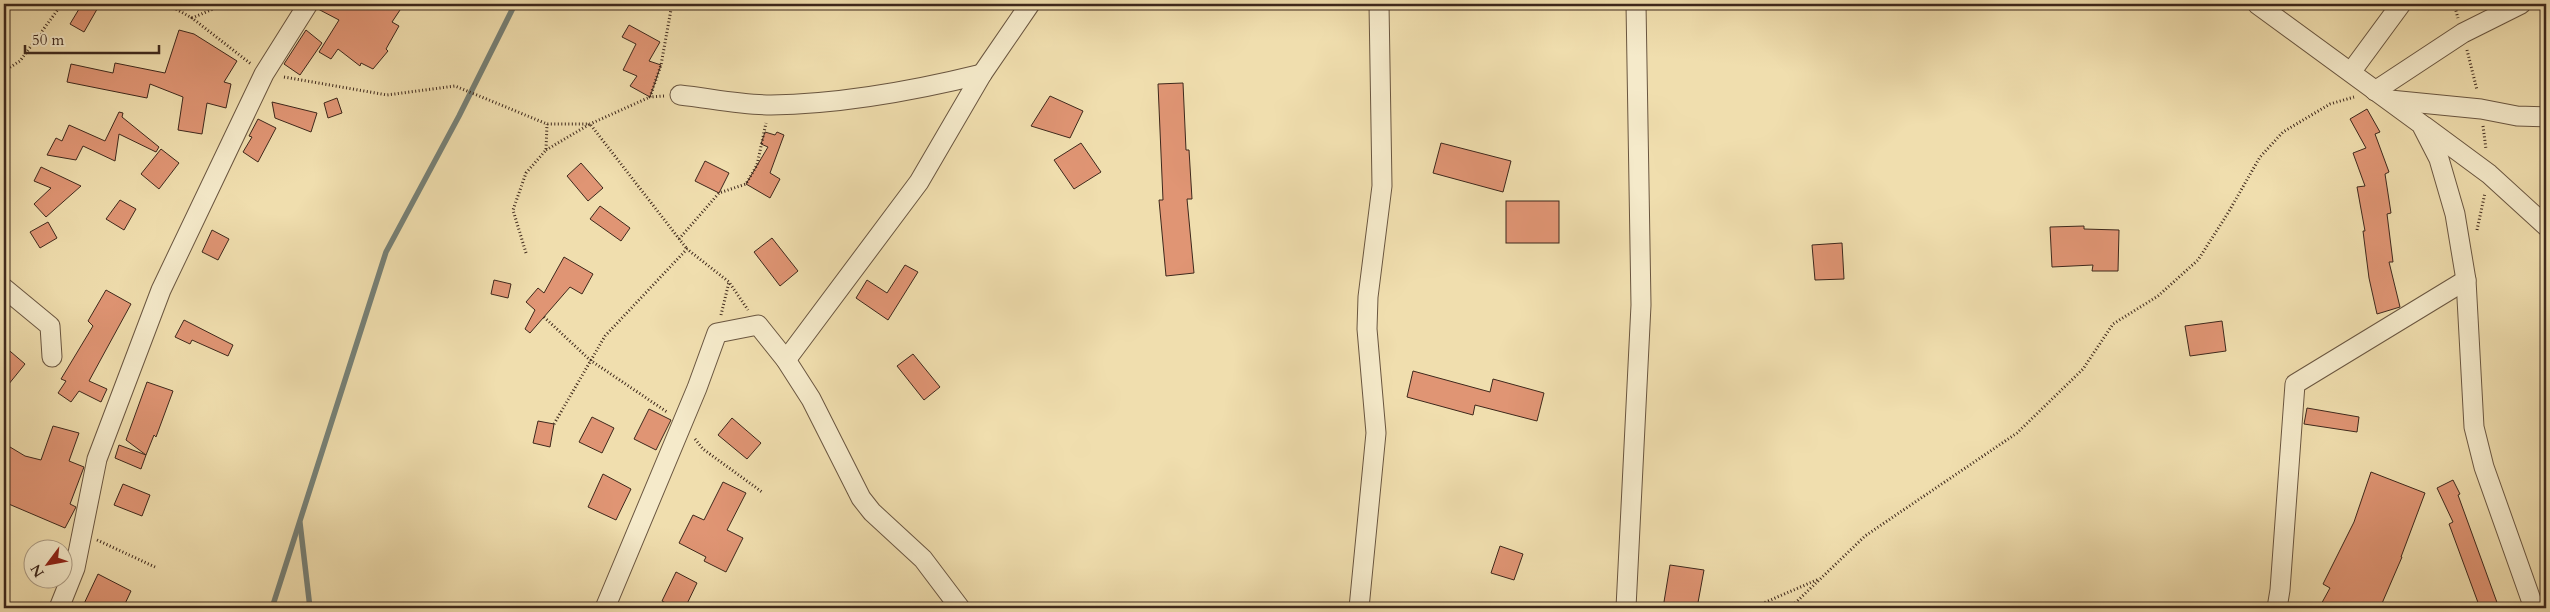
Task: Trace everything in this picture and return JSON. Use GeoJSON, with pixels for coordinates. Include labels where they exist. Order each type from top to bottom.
{"type":"FeatureCollection","features":[{"type":"Feature","properties":{"kind":"street"},"geometry":{"type":"LineString","coordinates":[[59,608],[75,568],[97,460],[157,299],[264,74],[308,4]]}},
{"type":"Feature","properties":{"kind":"street"},"geometry":{"type":"LineString","coordinates":[[786,360],[919,182],[982,74],[1030,4]]}},
{"type":"Feature","properties":{"kind":"street"},"geometry":{"type":"LineString","coordinates":[[1359,608],[1376,433],[1367,329],[1368,297],[1382,186],[1379,4]]}},
{"type":"Feature","properties":{"kind":"street"},"geometry":{"type":"LineString","coordinates":[[1626,608],[1641,305],[1636,4]]}},
{"type":"Feature","properties":{"kind":"street"},"geometry":{"type":"LineString","coordinates":[[2257,4],[2489,174],[2546,226]]}},
{"type":"Feature","properties":{"kind":"street"},"geometry":{"type":"LineString","coordinates":[[2352,72],[2401,4]]}},
{"type":"Feature","properties":{"kind":"street"},"geometry":{"type":"LineString","coordinates":[[2382,96],[2463,33],[2521,4]]}},
{"type":"Feature","properties":{"kind":"street"},"geometry":{"type":"LineString","coordinates":[[680,95],[770,105],[856,99],[928,87],[982,74]]}},
{"type":"Feature","properties":{"kind":"street"},"geometry":{"type":"LineString","coordinates":[[2382,96],[2481,109],[2517,116],[2546,117]]}},
{"type":"Feature","properties":{"kind":"street"},"geometry":{"type":"LineString","coordinates":[[2421,124],[2439,159],[2447,181],[2466,280],[2474,427],[2484,467],[2534,608]]}},
{"type":"Feature","properties":{"kind":"street"},"geometry":{"type":"LineString","coordinates":[[2277,608],[2280,590],[2295,384],[2466,280]]}},
{"type":"Feature","properties":{"kind":"street"},"geometry":{"type":"LineString","coordinates":[[4,288],[50,326],[52,357]]}},
{"type":"Feature","properties":{"kind":"street"},"geometry":{"type":"LineString","coordinates":[[605,608],[682,422],[716,333],[758,324],[786,360],[812,399],[861,498],[872,512],[923,559],[960,608]]}},
{"type":"Feature","properties":{"kind":"path"},"geometry":{"type":"LineString","coordinates":[[4,71],[20,61],[62,4]]}},
{"type":"Feature","properties":{"kind":"path"},"geometry":{"type":"LineString","coordinates":[[167,4],[192,18],[264,74],[387,95],[455,86],[547,124],[590,124]]}},
{"type":"Feature","properties":{"kind":"path"},"geometry":{"type":"LineString","coordinates":[[192,18],[225,4]]}},
{"type":"Feature","properties":{"kind":"path"},"geometry":{"type":"LineString","coordinates":[[650,97],[661,65],[672,4]]}},
{"type":"Feature","properties":{"kind":"path"},"geometry":{"type":"LineString","coordinates":[[526,253],[513,210],[526,173],[546,150],[590,124],[650,97],[680,95]]}},
{"type":"Feature","properties":{"kind":"path"},"geometry":{"type":"LineString","coordinates":[[1790,608],[1865,536],[2017,433],[2083,369],[2113,324],[2158,296],[2198,260],[2260,157],[2283,132],[2330,104],[2382,96]]}},
{"type":"Feature","properties":{"kind":"path"},"geometry":{"type":"LineString","coordinates":[[679,239],[719,193],[746,184],[757,166],[770,105]]}},
{"type":"Feature","properties":{"kind":"path"},"geometry":{"type":"LineString","coordinates":[[546,150],[547,124]]}},
{"type":"Feature","properties":{"kind":"path"},"geometry":{"type":"LineString","coordinates":[[590,124],[634,184],[687,249],[729,282],[758,324]]}},
{"type":"Feature","properties":{"kind":"path"},"geometry":{"type":"LineString","coordinates":[[554,424],[605,336],[687,249]]}},
{"type":"Feature","properties":{"kind":"path"},"geometry":{"type":"LineString","coordinates":[[716,333],[729,282]]}},
{"type":"Feature","properties":{"kind":"path"},"geometry":{"type":"LineString","coordinates":[[544,317],[590,360],[682,422],[703,449],[762,492]]}},
{"type":"Feature","properties":{"kind":"path"},"geometry":{"type":"LineString","coordinates":[[83,534],[155,567]]}},
{"type":"Feature","properties":{"kind":"path"},"geometry":{"type":"LineString","coordinates":[[1752,608],[1821,578]]}},
{"type":"Feature","properties":{"kind":"path"},"geometry":{"type":"LineString","coordinates":[[4,604],[11,608]]}},
{"type":"Feature","properties":{"kind":"building"},"geometry":{"type":"Polygon","coordinates":[[[82,4],[100,4],[84,32],[70,24],[82,4]]]}},
{"type":"Feature","properties":{"kind":"building"},"geometry":{"type":"Polygon","coordinates":[[[319,4],[404,4],[392,22],[399,26],[386,49],[388,51],[373,69],[361,63],[360,66],[338,49],[331,59],[319,52],[339,20],[318,9],[319,4]]]}},
{"type":"Feature","properties":{"kind":"building"},"geometry":{"type":"Polygon","coordinates":[[[629,25],[660,42],[649,61],[661,65],[650,97],[630,86],[637,76],[623,70],[636,44],[622,37],[629,25]]]}},
{"type":"Feature","properties":{"kind":"building"},"geometry":{"type":"Polygon","coordinates":[[[179,30],[194,34],[237,61],[224,82],[231,84],[226,108],[207,103],[202,134],[178,130],[183,97],[150,84],[147,98],[67,82],[71,64],[113,73],[115,63],[165,73],[179,30]]]}},
{"type":"Feature","properties":{"kind":"building"},"geometry":{"type":"Polygon","coordinates":[[[306,30],[322,43],[300,75],[284,64],[306,30]]]}},
{"type":"Feature","properties":{"kind":"building"},"geometry":{"type":"Polygon","coordinates":[[[1183,83],[1186,150],[1189,150],[1192,199],[1187,199],[1194,273],[1166,276],[1159,200],[1163,200],[1158,84],[1183,83]]]}},
{"type":"Feature","properties":{"kind":"building"},"geometry":{"type":"Polygon","coordinates":[[[1050,96],[1083,111],[1070,138],[1031,126],[1050,96]]]}},
{"type":"Feature","properties":{"kind":"building"},"geometry":{"type":"Polygon","coordinates":[[[337,98],[342,113],[328,118],[324,103],[337,98]]]}},
{"type":"Feature","properties":{"kind":"building"},"geometry":{"type":"Polygon","coordinates":[[[272,102],[317,113],[311,132],[275,118],[272,102]]]}},
{"type":"Feature","properties":{"kind":"building"},"geometry":{"type":"Polygon","coordinates":[[[2367,109],[2380,132],[2375,134],[2389,172],[2385,174],[2391,213],[2387,214],[2393,262],[2389,262],[2400,307],[2377,314],[2369,278],[2363,231],[2365,231],[2357,187],[2365,186],[2353,153],[2366,148],[2350,119],[2367,109]]]}},
{"type":"Feature","properties":{"kind":"building"},"geometry":{"type":"Polygon","coordinates":[[[119,112],[123,113],[122,117],[159,147],[156,152],[119,134],[115,161],[83,146],[76,160],[47,155],[56,138],[62,141],[69,125],[105,141],[119,112]]]}},
{"type":"Feature","properties":{"kind":"building"},"geometry":{"type":"Polygon","coordinates":[[[258,119],[276,128],[258,162],[243,152],[252,137],[249,136],[258,119]]]}},
{"type":"Feature","properties":{"kind":"building"},"geometry":{"type":"Polygon","coordinates":[[[765,132],[775,135],[777,132],[784,135],[770,173],[780,179],[770,198],[746,184],[768,147],[761,144],[765,132]]]}},
{"type":"Feature","properties":{"kind":"building"},"geometry":{"type":"Polygon","coordinates":[[[1081,143],[1101,172],[1074,189],[1054,160],[1081,143]]]}},
{"type":"Feature","properties":{"kind":"building"},"geometry":{"type":"Polygon","coordinates":[[[1441,143],[1511,161],[1503,192],[1433,173],[1441,143]]]}},
{"type":"Feature","properties":{"kind":"building"},"geometry":{"type":"Polygon","coordinates":[[[161,149],[179,163],[159,189],[141,174],[161,149]]]}},
{"type":"Feature","properties":{"kind":"building"},"geometry":{"type":"Polygon","coordinates":[[[705,161],[729,173],[719,193],[695,181],[705,161]]]}},
{"type":"Feature","properties":{"kind":"building"},"geometry":{"type":"Polygon","coordinates":[[[581,163],[603,188],[588,201],[567,176],[581,163]]]}},
{"type":"Feature","properties":{"kind":"building"},"geometry":{"type":"Polygon","coordinates":[[[41,167],[81,186],[46,217],[34,204],[51,188],[34,181],[41,167]]]}},
{"type":"Feature","properties":{"kind":"building"},"geometry":{"type":"Polygon","coordinates":[[[120,200],[136,209],[124,230],[106,219],[120,200]]]}},
{"type":"Feature","properties":{"kind":"building"},"geometry":{"type":"Polygon","coordinates":[[[1506,201],[1559,201],[1559,243],[1506,243],[1506,201]]]}},
{"type":"Feature","properties":{"kind":"building"},"geometry":{"type":"Polygon","coordinates":[[[600,206],[630,228],[621,241],[590,219],[600,206]]]}},
{"type":"Feature","properties":{"kind":"building"},"geometry":{"type":"Polygon","coordinates":[[[48,222],[57,238],[40,248],[30,232],[48,222]]]}},
{"type":"Feature","properties":{"kind":"building"},"geometry":{"type":"Polygon","coordinates":[[[2084,226],[2084,229],[2119,230],[2118,271],[2092,271],[2093,265],[2052,267],[2050,227],[2084,226]]]}},
{"type":"Feature","properties":{"kind":"building"},"geometry":{"type":"Polygon","coordinates":[[[212,230],[229,239],[218,260],[202,252],[212,230]]]}},
{"type":"Feature","properties":{"kind":"building"},"geometry":{"type":"Polygon","coordinates":[[[772,238],[798,271],[780,286],[754,252],[772,238]]]}},
{"type":"Feature","properties":{"kind":"building"},"geometry":{"type":"Polygon","coordinates":[[[1842,243],[1844,279],[1815,280],[1812,245],[1842,243]]]}},
{"type":"Feature","properties":{"kind":"building"},"geometry":{"type":"Polygon","coordinates":[[[564,257],[593,274],[582,294],[570,287],[530,333],[525,329],[535,310],[526,302],[538,288],[544,293],[564,257]]]}},
{"type":"Feature","properties":{"kind":"building"},"geometry":{"type":"Polygon","coordinates":[[[905,265],[918,272],[888,320],[856,298],[867,280],[887,293],[905,265]]]}},
{"type":"Feature","properties":{"kind":"building"},"geometry":{"type":"Polygon","coordinates":[[[494,280],[511,284],[508,298],[491,294],[494,280]]]}},
{"type":"Feature","properties":{"kind":"building"},"geometry":{"type":"Polygon","coordinates":[[[106,290],[131,304],[89,381],[107,389],[101,402],[79,391],[71,402],[58,393],[66,381],[61,379],[93,326],[88,321],[106,290]]]}},
{"type":"Feature","properties":{"kind":"building"},"geometry":{"type":"Polygon","coordinates":[[[184,320],[233,345],[228,356],[192,340],[190,344],[175,337],[184,320]]]}},
{"type":"Feature","properties":{"kind":"building"},"geometry":{"type":"Polygon","coordinates":[[[2222,321],[2226,351],[2190,356],[2185,326],[2222,321]]]}},
{"type":"Feature","properties":{"kind":"building"},"geometry":{"type":"Polygon","coordinates":[[[4,346],[25,364],[4,390],[4,346]]]}},
{"type":"Feature","properties":{"kind":"building"},"geometry":{"type":"Polygon","coordinates":[[[913,354],[940,387],[924,400],[897,366],[913,354]]]}},
{"type":"Feature","properties":{"kind":"building"},"geometry":{"type":"Polygon","coordinates":[[[1413,371],[1490,392],[1493,379],[1544,393],[1537,421],[1475,405],[1473,415],[1407,397],[1413,371]]]}},
{"type":"Feature","properties":{"kind":"building"},"geometry":{"type":"Polygon","coordinates":[[[147,382],[173,391],[156,437],[154,435],[146,455],[126,440],[147,382]]]}},
{"type":"Feature","properties":{"kind":"building"},"geometry":{"type":"Polygon","coordinates":[[[2307,408],[2359,417],[2357,432],[2304,424],[2307,408]]]}},
{"type":"Feature","properties":{"kind":"building"},"geometry":{"type":"Polygon","coordinates":[[[649,409],[671,420],[656,450],[634,439],[649,409]]]}},
{"type":"Feature","properties":{"kind":"building"},"geometry":{"type":"Polygon","coordinates":[[[592,417],[614,428],[602,453],[579,442],[592,417]]]}},
{"type":"Feature","properties":{"kind":"building"},"geometry":{"type":"Polygon","coordinates":[[[732,418],[761,443],[747,459],[718,435],[732,418]]]}},
{"type":"Feature","properties":{"kind":"building"},"geometry":{"type":"Polygon","coordinates":[[[538,421],[554,424],[550,447],[533,443],[538,421]]]}},
{"type":"Feature","properties":{"kind":"building"},"geometry":{"type":"Polygon","coordinates":[[[53,426],[79,433],[69,461],[84,467],[70,504],[76,507],[65,528],[4,502],[4,458],[10,447],[25,456],[41,460],[53,426]]]}},
{"type":"Feature","properties":{"kind":"building"},"geometry":{"type":"Polygon","coordinates":[[[119,445],[146,455],[141,469],[115,458],[119,445]]]}},
{"type":"Feature","properties":{"kind":"building"},"geometry":{"type":"Polygon","coordinates":[[[2371,472],[2425,493],[2402,557],[2380,608],[2319,608],[2330,588],[2323,584],[2354,522],[2371,472]]]}},
{"type":"Feature","properties":{"kind":"building"},"geometry":{"type":"Polygon","coordinates":[[[603,474],[631,489],[616,520],[588,507],[603,474]]]}},
{"type":"Feature","properties":{"kind":"building"},"geometry":{"type":"Polygon","coordinates":[[[2453,480],[2460,494],[2458,495],[2499,608],[2480,608],[2449,524],[2453,522],[2437,488],[2453,480]]]}},
{"type":"Feature","properties":{"kind":"building"},"geometry":{"type":"Polygon","coordinates":[[[723,482],[746,493],[727,530],[743,538],[726,572],[704,561],[706,557],[679,543],[693,515],[704,520],[723,482]]]}},
{"type":"Feature","properties":{"kind":"building"},"geometry":{"type":"Polygon","coordinates":[[[123,484],[150,495],[142,516],[114,505],[123,484]]]}},
{"type":"Feature","properties":{"kind":"building"},"geometry":{"type":"Polygon","coordinates":[[[1500,546],[1523,554],[1514,580],[1491,573],[1500,546]]]}},
{"type":"Feature","properties":{"kind":"building"},"geometry":{"type":"Polygon","coordinates":[[[1670,565],[1704,570],[1697,608],[1663,608],[1670,565]]]}},
{"type":"Feature","properties":{"kind":"building"},"geometry":{"type":"Polygon","coordinates":[[[676,572],[697,583],[685,608],[675,608],[662,601],[676,572]]]}},
{"type":"Feature","properties":{"kind":"building"},"geometry":{"type":"Polygon","coordinates":[[[98,574],[131,591],[123,608],[82,608],[98,574]]]}},
{"type":"Feature","properties":{"kind":"waterway"},"geometry":{"type":"LineString","coordinates":[[272,608],[386,252],[459,116],[515,4]]}},
{"type":"Feature","properties":{"kind":"waterway"},"geometry":{"type":"LineString","coordinates":[[300,523],[310,608]]}}]}
